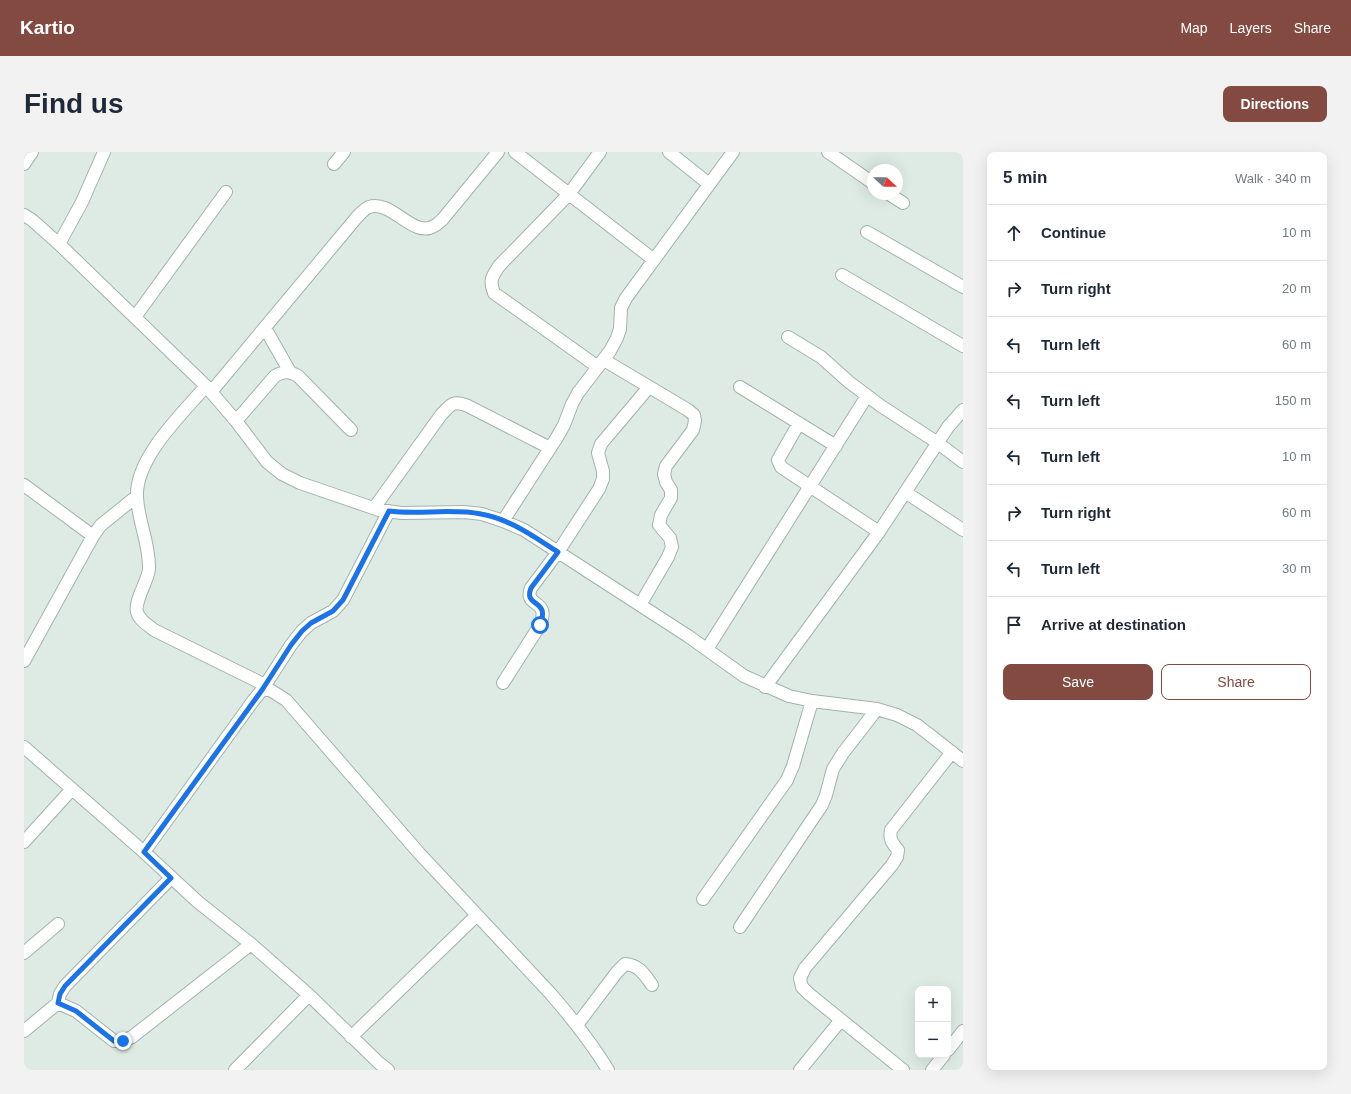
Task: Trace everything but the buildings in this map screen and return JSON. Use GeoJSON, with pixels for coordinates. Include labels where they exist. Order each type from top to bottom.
{"type":"FeatureCollection","features":[{"type":"Feature","properties":{"kind":"street"},"geometry":{"type":"LineString","coordinates":[[24,164],[32,152]]}},
{"type":"Feature","properties":{"kind":"street"},"geometry":{"type":"LineString","coordinates":[[59,244],[82,202],[104,152]]}},
{"type":"Feature","properties":{"kind":"street"},"geometry":{"type":"LineString","coordinates":[[334,164],[344,152]]}},
{"type":"Feature","properties":{"kind":"street"},"geometry":{"type":"LineString","coordinates":[[498,152],[442,220],[433,227],[424,228],[413,225],[387,209],[377,205],[367,208],[357,217],[265,328],[155,447],[145,463],[137,496],[139,513],[149,556],[149,571],[138,602],[137,612],[144,622],[154,630],[270,690],[286,700],[419,853],[550,992],[577,1025],[608,1070]]}},
{"type":"Feature","properties":{"kind":"street"},"geometry":{"type":"LineString","coordinates":[[515,152],[529,156],[569,194],[654,260]]}},
{"type":"Feature","properties":{"kind":"street"},"geometry":{"type":"LineString","coordinates":[[600,152],[569,194],[499,266],[492,276],[490,284],[494,293],[601,364],[649,387],[694,415],[695,421],[693,430],[666,466],[664,474],[666,482],[671,490],[671,498],[661,515],[659,524],[670,538],[672,547],[668,557],[640,605]]}},
{"type":"Feature","properties":{"kind":"street"},"geometry":{"type":"LineString","coordinates":[[669,152],[709,184]]}},
{"type":"Feature","properties":{"kind":"street"},"geometry":{"type":"LineString","coordinates":[[504,521],[564,425],[578,393],[610,351],[617,338],[620,328],[621,308],[626,298],[733,152]]}},
{"type":"Feature","properties":{"kind":"street"},"geometry":{"type":"LineString","coordinates":[[828,152],[867,179]]}},
{"type":"Feature","properties":{"kind":"street"},"geometry":{"type":"LineString","coordinates":[[135,317],[226,192]]}},
{"type":"Feature","properties":{"kind":"street"},"geometry":{"type":"LineString","coordinates":[[898,200],[903,203]]}},
{"type":"Feature","properties":{"kind":"street"},"geometry":{"type":"LineString","coordinates":[[24,215],[32,220],[59,244],[208,389],[236,421],[267,462],[282,474],[300,483],[374,508],[402,513],[464,512],[482,514],[504,521],[524,530],[707,649],[744,676],[790,696],[812,701],[877,709],[897,715],[917,725],[963,761]]}},
{"type":"Feature","properties":{"kind":"street"},"geometry":{"type":"LineString","coordinates":[[866,232],[963,287]]}},
{"type":"Feature","properties":{"kind":"street"},"geometry":{"type":"LineString","coordinates":[[842,275],[963,346]]}},
{"type":"Feature","properties":{"kind":"street"},"geometry":{"type":"LineString","coordinates":[[265,328],[290,372]]}},
{"type":"Feature","properties":{"kind":"street"},"geometry":{"type":"LineString","coordinates":[[788,337],[821,357],[867,396],[938,443],[963,462]]}},
{"type":"Feature","properties":{"kind":"street"},"geometry":{"type":"LineString","coordinates":[[236,421],[276,376],[283,372],[290,372],[298,376],[351,430]]}},
{"type":"Feature","properties":{"kind":"street"},"geometry":{"type":"LineString","coordinates":[[503,684],[540,625],[543,617],[543,611],[529,597],[531,588],[558,552],[599,489],[603,479],[598,453],[601,444],[649,387]]}},
{"type":"Feature","properties":{"kind":"street"},"geometry":{"type":"LineString","coordinates":[[740,387],[836,446]]}},
{"type":"Feature","properties":{"kind":"street"},"geometry":{"type":"LineString","coordinates":[[707,649],[867,396]]}},
{"type":"Feature","properties":{"kind":"street"},"geometry":{"type":"LineString","coordinates":[[374,508],[441,415],[450,405],[459,402],[550,448]]}},
{"type":"Feature","properties":{"kind":"street"},"geometry":{"type":"LineString","coordinates":[[765,686],[879,532],[948,428],[963,410]]}},
{"type":"Feature","properties":{"kind":"street"},"geometry":{"type":"LineString","coordinates":[[799,423],[778,460],[781,467],[788,474],[810,486],[879,532]]}},
{"type":"Feature","properties":{"kind":"street"},"geometry":{"type":"LineString","coordinates":[[24,486],[93,536]]}},
{"type":"Feature","properties":{"kind":"street"},"geometry":{"type":"LineString","coordinates":[[905,492],[963,530]]}},
{"type":"Feature","properties":{"kind":"street"},"geometry":{"type":"LineString","coordinates":[[24,661],[93,536],[106,521],[137,496]]}},
{"type":"Feature","properties":{"kind":"street"},"geometry":{"type":"LineString","coordinates":[[144,852],[264,687],[291,645],[302,631],[311,623],[333,611],[343,600],[389,511]]}},
{"type":"Feature","properties":{"kind":"street"},"geometry":{"type":"LineString","coordinates":[[703,899],[786,780],[793,766],[812,701]]}},
{"type":"Feature","properties":{"kind":"street"},"geometry":{"type":"LineString","coordinates":[[740,927],[822,805],[833,769],[877,709]]}},
{"type":"Feature","properties":{"kind":"street"},"geometry":{"type":"LineString","coordinates":[[24,747],[144,852],[198,902],[251,944],[309,995],[351,1037],[388,1070]]}},
{"type":"Feature","properties":{"kind":"street"},"geometry":{"type":"LineString","coordinates":[[903,1070],[809,994],[802,987],[800,978],[805,968],[892,865],[897,857],[898,850],[892,842],[890,836],[891,830],[952,752]]}},
{"type":"Feature","properties":{"kind":"street"},"geometry":{"type":"LineString","coordinates":[[24,842],[72,788]]}},
{"type":"Feature","properties":{"kind":"street"},"geometry":{"type":"LineString","coordinates":[[24,1031],[58,1003],[60,994],[65,986],[171,878]]}},
{"type":"Feature","properties":{"kind":"street"},"geometry":{"type":"LineString","coordinates":[[351,1037],[477,915]]}},
{"type":"Feature","properties":{"kind":"street"},"geometry":{"type":"LineString","coordinates":[[24,953],[58,924]]}},
{"type":"Feature","properties":{"kind":"street"},"geometry":{"type":"LineString","coordinates":[[58,1003],[76,1011],[114,1041],[123,1041],[132,1037],[251,944]]}},
{"type":"Feature","properties":{"kind":"street"},"geometry":{"type":"LineString","coordinates":[[577,1025],[617,972],[625,964],[632,965],[641,970],[652,985]]}},
{"type":"Feature","properties":{"kind":"street"},"geometry":{"type":"LineString","coordinates":[[235,1070],[309,995]]}},
{"type":"Feature","properties":{"kind":"street"},"geometry":{"type":"LineString","coordinates":[[800,1070],[841,1020]]}},
{"type":"Feature","properties":{"kind":"street"},"geometry":{"type":"LineString","coordinates":[[951,1046],[963,1031]]}},
{"type":"Feature","properties":{"kind":"street"},"geometry":{"type":"LineString","coordinates":[[932,1070],[942,1058]]}},
{"type":"Feature","properties":{"kind":"route"},"geometry":{"type":"LineString","coordinates":[[123,1041],[114,1041],[76,1011],[68,1006],[58,1003],[60,994],[65,986],[171,878],[144,852],[262,690],[291,645],[302,631],[311,623],[333,611],[343,600],[389,511],[402,513],[464,512],[482,514],[504,521],[524,530],[558,552],[531,588],[529,593],[529,597],[543,611],[543,617],[540,625]]}}]}
